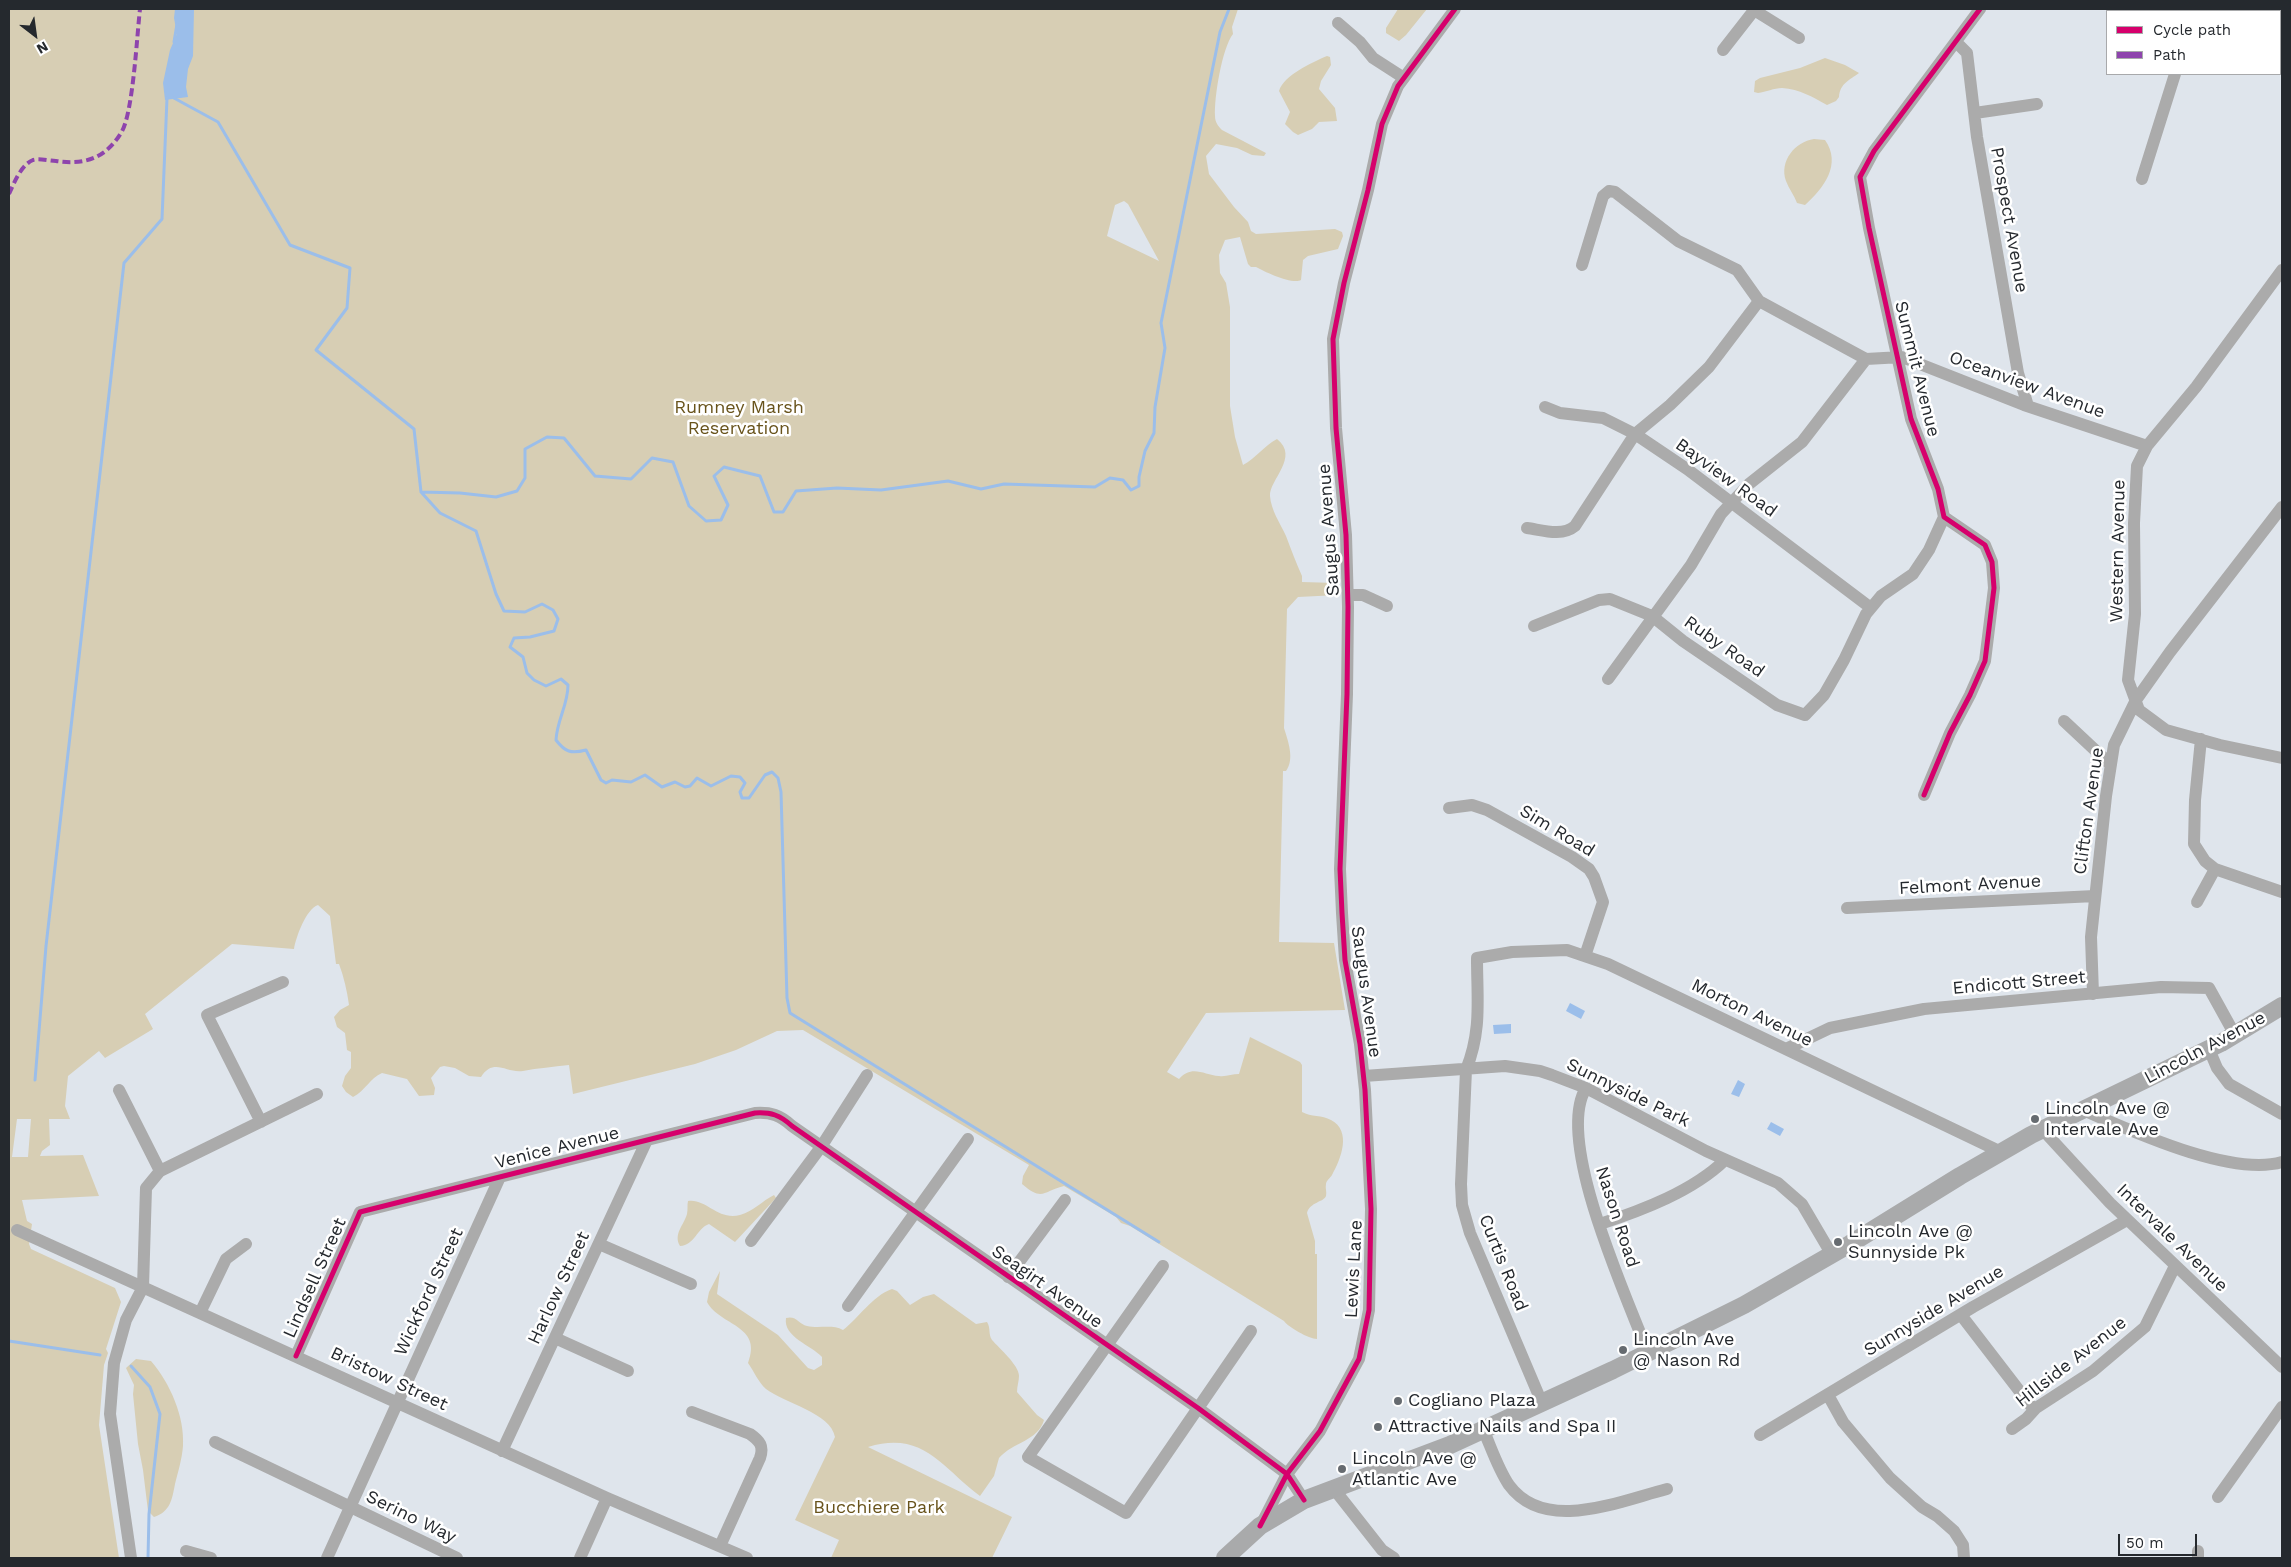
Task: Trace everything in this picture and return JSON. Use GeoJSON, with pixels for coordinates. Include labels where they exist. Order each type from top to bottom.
{"type":"FeatureCollection","features":[{"type":"Feature","properties":{"kind":"main road","name":"Lincoln Avenue"},"geometry":{"type":"LineString","coordinates":[[1225,1558],[1260,1526],[1304,1500],[1392,1468],[1542,1403],[1744,1305],[1832,1255],[2042,1129],[2209,1049],[2282,1006]]}},
{"type":"Feature","properties":{"kind":"street","name":"Saugus Avenue"},"geometry":{"type":"LineString","coordinates":[[1364,1076],[1345,960],[1340,869],[1348,694],[1348,595],[1346,535],[1336,428],[1333,339],[1344,283],[1368,190],[1382,124],[1398,86],[1455,9]]}},
{"type":"Feature","properties":{"kind":"street","name":"Summit Avenue"},"geometry":{"type":"LineString","coordinates":[[1944,517],[1938,489],[1911,419],[1869,228],[1860,177],[1874,151],[1980,9]]}},
{"type":"Feature","properties":{"kind":"street"},"geometry":{"type":"LineString","coordinates":[[1723,50],[1755,10],[1799,38]]}},
{"type":"Feature","properties":{"kind":"street"},"geometry":{"type":"LineString","coordinates":[[1338,23],[1360,42],[1373,58],[1404,78]]}},
{"type":"Feature","properties":{"kind":"street","name":"Prospect Avenue"},"geometry":{"type":"LineString","coordinates":[[1956,42],[1967,53],[1975,113],[2018,373],[2028,406]]}},
{"type":"Feature","properties":{"kind":"street"},"geometry":{"type":"LineString","coordinates":[[2142,179],[2175,75]]}},
{"type":"Feature","properties":{"kind":"street"},"geometry":{"type":"LineString","coordinates":[[1975,113],[2002,111],[2037,104]]}},
{"type":"Feature","properties":{"kind":"street"},"geometry":{"type":"LineString","coordinates":[[1582,265],[1602,196],[1609,191],[1615,192],[1678,241],[1737,270],[1759,301],[1866,359],[1802,442],[1749,484],[1721,514],[1691,565],[1652,616],[1608,679]]}},
{"type":"Feature","properties":{"kind":"street","name":"Western Avenue"},"geometry":{"type":"LineString","coordinates":[[2136,700],[2128,680],[2135,614],[2134,523],[2137,466],[2147,446],[2196,387],[2282,270]]}},
{"type":"Feature","properties":{"kind":"street"},"geometry":{"type":"LineString","coordinates":[[1527,528],[1561,533],[1569,531],[1575,526],[1635,434],[1670,405],[1709,367],[1759,301]]}},
{"type":"Feature","properties":{"kind":"street","name":"Oceanview Avenue"},"geometry":{"type":"LineString","coordinates":[[1866,359],[1898,357],[1948,374],[2028,406],[2147,446]]}},
{"type":"Feature","properties":{"kind":"street","name":"Bayview Road"},"geometry":{"type":"LineString","coordinates":[[1545,407],[1560,413],[1603,418],[1635,434],[1687,469],[1871,608]]}},
{"type":"Feature","properties":{"kind":"street","name":"Clifton Avenue"},"geometry":{"type":"LineString","coordinates":[[2094,994],[2091,937],[2114,745],[2136,700],[2170,652],[2282,507]]}},
{"type":"Feature","properties":{"kind":"street"},"geometry":{"type":"LineString","coordinates":[[1871,608],[1881,596],[1913,574],[1929,550],[1944,517],[1985,545],[1992,562],[1994,588],[1985,662],[1950,733],[1924,795]]}},
{"type":"Feature","properties":{"kind":"street"},"geometry":{"type":"LineString","coordinates":[[1348,595],[1362,595],[1387,606]]}},
{"type":"Feature","properties":{"kind":"street","name":"Ruby Road"},"geometry":{"type":"LineString","coordinates":[[1534,626],[1599,600],[1610,599],[1652,616],[1683,641],[1777,706],[1805,715],[1824,695],[1844,660],[1866,614],[1871,608]]}},
{"type":"Feature","properties":{"kind":"street"},"geometry":{"type":"LineString","coordinates":[[2136,700],[2139,710],[2166,730],[2282,758]]}},
{"type":"Feature","properties":{"kind":"street"},"geometry":{"type":"LineString","coordinates":[[2064,721],[2111,766]]}},
{"type":"Feature","properties":{"kind":"street"},"geometry":{"type":"LineString","coordinates":[[2201,739],[2195,800],[2194,844],[2205,861],[2214,869],[2282,892]]}},
{"type":"Feature","properties":{"kind":"street","name":"Sim Road"},"geometry":{"type":"LineString","coordinates":[[1449,808],[1472,805],[1487,810],[1572,857],[1589,869],[1598,884],[1603,902],[1585,956]]}},
{"type":"Feature","properties":{"kind":"street"},"geometry":{"type":"LineString","coordinates":[[2197,902],[2214,869]]}},
{"type":"Feature","properties":{"kind":"street","name":"Felmont Avenue"},"geometry":{"type":"LineString","coordinates":[[1847,908],[2095,896]]}},
{"type":"Feature","properties":{"kind":"street","name":"Morton Avenue"},"geometry":{"type":"LineString","coordinates":[[1477,958],[1512,952],[1567,950],[1608,964],[2002,1152]]}},
{"type":"Feature","properties":{"kind":"street","name":"Curtis Road"},"geometry":{"type":"LineString","coordinates":[[1477,958],[1478,1024],[1474,1050],[1466,1070],[1462,1205],[1470,1232],[1542,1403]]}},
{"type":"Feature","properties":{"kind":"street"},"geometry":{"type":"LineString","coordinates":[[261,1122],[207,1015],[283,982]]}},
{"type":"Feature","properties":{"kind":"street","name":"Endicott Street"},"geometry":{"type":"LineString","coordinates":[[1786,1049],[1830,1028],[1924,1010],[2161,987],[2209,988],[2236,1034]]}},
{"type":"Feature","properties":{"kind":"street"},"geometry":{"type":"LineString","coordinates":[[2209,1049],[2217,1068],[2229,1084],[2282,1114]]}},
{"type":"Feature","properties":{"kind":"street","name":"Sunnyside Park"},"geometry":{"type":"LineString","coordinates":[[1364,1076],[1506,1066],[1540,1071],[1586,1088],[1725,1160],[1778,1183],[1802,1204],[1832,1255]]}},
{"type":"Feature","properties":{"kind":"street"},"geometry":{"type":"LineString","coordinates":[[751,1241],[821,1147],[867,1075]]}},
{"type":"Feature","properties":{"kind":"street","name":"Lewis Lane"},"geometry":{"type":"LineString","coordinates":[[1260,1526],[1287,1474],[1320,1431],[1359,1359],[1369,1310],[1371,1209],[1364,1076]]}},
{"type":"Feature","properties":{"kind":"street","name":"Nason Road"},"geometry":{"type":"LineString","coordinates":[[1586,1088],[1580,1098],[1577,1120],[1582,1167],[1600,1224],[1648,1353]]}},
{"type":"Feature","properties":{"kind":"street"},"geometry":{"type":"LineString","coordinates":[[119,1090],[160,1171]]}},
{"type":"Feature","properties":{"kind":"street"},"geometry":{"type":"LineString","coordinates":[[131,1558],[110,1414],[114,1363],[126,1320],[143,1287],[145,1194],[149,1183],[160,1171],[317,1094]]}},
{"type":"Feature","properties":{"kind":"street"},"geometry":{"type":"LineString","coordinates":[[2083,1110],[2126,1128],[2234,1164],[2282,1162]]}},
{"type":"Feature","properties":{"kind":"street","name":"Seagirt Avenue"},"geometry":{"type":"LineString","coordinates":[[762,1113],[782,1117],[821,1147],[1198,1408],[1287,1474],[1304,1500]]}},
{"type":"Feature","properties":{"kind":"street","name":"Venice Avenue"},"geometry":{"type":"LineString","coordinates":[[360,1212],[762,1113]]}},
{"type":"Feature","properties":{"kind":"street","name":"Intervale Avenue"},"geometry":{"type":"LineString","coordinates":[[2042,1129],[2127,1220],[2282,1367]]}},
{"type":"Feature","properties":{"kind":"street"},"geometry":{"type":"LineString","coordinates":[[848,1306],[968,1139]]}},
{"type":"Feature","properties":{"kind":"street","name":"Harlow Street"},"geometry":{"type":"LineString","coordinates":[[502,1451],[647,1140]]}},
{"type":"Feature","properties":{"kind":"street"},"geometry":{"type":"LineString","coordinates":[[1600,1224],[1674,1194],[1710,1174],[1725,1160]]}},
{"type":"Feature","properties":{"kind":"street","name":"Wickford Street"},"geometry":{"type":"LineString","coordinates":[[326,1558],[500,1177]]}},
{"type":"Feature","properties":{"kind":"street"},"geometry":{"type":"LineString","coordinates":[[1008,1277],[1065,1200]]}},
{"type":"Feature","properties":{"kind":"street","name":"Lindsell Street"},"geometry":{"type":"LineString","coordinates":[[296,1356],[360,1212]]}},
{"type":"Feature","properties":{"kind":"street","name":"Sunnyside Avenue"},"geometry":{"type":"LineString","coordinates":[[1760,1435],[1961,1315],[2127,1220]]}},
{"type":"Feature","properties":{"kind":"street","name":"Bristow Street"},"geometry":{"type":"LineString","coordinates":[[17,1230],[502,1451],[747,1558]]}},
{"type":"Feature","properties":{"kind":"street"},"geometry":{"type":"LineString","coordinates":[[200,1313],[226,1259],[246,1244]]}},
{"type":"Feature","properties":{"kind":"street"},"geometry":{"type":"LineString","coordinates":[[599,1244],[691,1284]]}},
{"type":"Feature","properties":{"kind":"street"},"geometry":{"type":"LineString","coordinates":[[1163,1266],[1028,1457],[1126,1513],[1251,1331]]}},
{"type":"Feature","properties":{"kind":"street","name":"Hillside Avenue"},"geometry":{"type":"LineString","coordinates":[[2012,1428],[2026,1419],[2036,1408],[2093,1371],[2145,1327],[2175,1266]]}},
{"type":"Feature","properties":{"kind":"street"},"geometry":{"type":"LineString","coordinates":[[1961,1315],[2031,1406],[2036,1408]]}},
{"type":"Feature","properties":{"kind":"street"},"geometry":{"type":"LineString","coordinates":[[555,1338],[628,1371]]}},
{"type":"Feature","properties":{"kind":"street"},"geometry":{"type":"LineString","coordinates":[[1828,1395],[1843,1422],[1890,1478],[1922,1507],[1954,1531],[1963,1545],[1964,1558]]}},
{"type":"Feature","properties":{"kind":"street"},"geometry":{"type":"LineString","coordinates":[[2218,1497],[2282,1407]]}},
{"type":"Feature","properties":{"kind":"street"},"geometry":{"type":"LineString","coordinates":[[692,1412],[750,1434],[758,1439],[762,1446],[760,1458],[720,1546]]}},
{"type":"Feature","properties":{"kind":"street"},"geometry":{"type":"LineString","coordinates":[[1483,1429],[1509,1484],[1518,1495],[1549,1510],[1576,1512],[1667,1490]]}},
{"type":"Feature","properties":{"kind":"street","name":"Serino Way"},"geometry":{"type":"LineString","coordinates":[[215,1442],[455,1558]]}},
{"type":"Feature","properties":{"kind":"street"},"geometry":{"type":"LineString","coordinates":[[1334,1489],[1382,1550],[1394,1558]]}},
{"type":"Feature","properties":{"kind":"street"},"geometry":{"type":"LineString","coordinates":[[580,1558],[607,1498]]}},
{"type":"Feature","properties":{"kind":"street"},"geometry":{"type":"LineString","coordinates":[[186,1551],[211,1558]]}},
{"type":"Feature","properties":{"kind":"green space","name":"Rumney Marsh Reservation"},"geometry":{"type":"Polygon","coordinates":[[[9,9],[1238,9],[1232,27],[1233,34],[1225,50],[1216,98],[1215,118],[1222,130],[1266,153],[1264,156],[1252,155],[1237,148],[1216,144],[1206,156],[1209,174],[1248,222],[1251,231],[1256,234],[1335,229],[1342,232],[1343,236],[1338,249],[1308,256],[1303,260],[1301,280],[1297,281],[1272,275],[1256,267],[1251,267],[1248,264],[1240,237],[1225,240],[1219,255],[1220,273],[1226,283],[1230,307],[1230,406],[1235,437],[1243,465],[1277,439],[1283,446],[1285,461],[1270,496],[1274,511],[1302,576],[1302,582],[1336,583],[1338,595],[1298,597],[1287,609],[1284,728],[1289,744],[1290,761],[1286,771],[1283,771],[1279,942],[1334,943],[1345,1010],[1206,1013],[1167,1072],[1179,1079],[1193,1071],[1222,1076],[1239,1074],[1250,1037],[1300,1062],[1302,1065],[1302,1112],[1331,1120],[1341,1131],[1343,1146],[1332,1175],[1326,1183],[1326,1196],[1323,1200],[1314,1204],[1307,1213],[1315,1241],[1315,1254],[1317,1254],[1317,1339],[1294,1329],[1284,1321],[1130,1226],[1121,1223],[1116,1217],[1064,1186],[1043,1194],[1034,1193],[1022,1184],[1023,1176],[1029,1165],[803,1030],[777,1031],[736,1050],[695,1064],[573,1094],[569,1065],[523,1071],[496,1067],[486,1071],[481,1077],[469,1076],[455,1068],[444,1066],[440,1067],[431,1078],[435,1088],[434,1095],[419,1096],[407,1079],[382,1073],[353,1097],[342,1086],[345,1076],[351,1068],[351,1052],[347,1050],[345,1033],[337,1027],[334,1017],[340,1010],[349,1005],[344,979],[339,964],[336,964],[330,916],[318,905],[309,912],[299,931],[294,949],[232,944],[145,1014],[153,1029],[105,1058],[99,1051],[68,1076],[65,1106],[70,1119],[49,1119],[50,1145],[42,1151],[40,1156],[83,1155],[99,1196],[22,1200],[27,1221],[32,1224],[29,1244],[31,1249],[115,1288],[121,1302],[106,1349],[108,1353],[104,1365],[99,1425],[119,1558],[9,1558],[9,9]],[[1124,201],[1115,205],[1107,236],[1159,261],[1128,204],[1124,201]],[[17,1119],[12,1157],[28,1157],[31,1119],[17,1119]]]}},
{"type":"Feature","properties":{"kind":"green space"},"geometry":{"type":"Polygon","coordinates":[[[1398,9],[1427,9],[1399,41],[1386,33],[1386,28],[1398,9]]]}},
{"type":"Feature","properties":{"kind":"green space"},"geometry":{"type":"Polygon","coordinates":[[[1327,56],[1330,57],[1331,65],[1321,81],[1319,89],[1335,108],[1337,121],[1319,122],[1312,129],[1298,135],[1285,124],[1290,112],[1279,91],[1286,80],[1292,75],[1327,56]]]}},
{"type":"Feature","properties":{"kind":"green space"},"geometry":{"type":"Polygon","coordinates":[[[1825,58],[1845,65],[1859,73],[1843,85],[1836,101],[1827,105],[1795,90],[1779,88],[1758,93],[1754,92],[1755,81],[1760,78],[1800,68],[1825,58]]]}},
{"type":"Feature","properties":{"kind":"green space"},"geometry":{"type":"Polygon","coordinates":[[[1814,139],[1825,140],[1832,158],[1831,167],[1819,191],[1805,205],[1797,203],[1786,181],[1784,174],[1785,166],[1795,148],[1814,139]]]}},
{"type":"Feature","properties":{"kind":"green space"},"geometry":{"type":"Polygon","coordinates":[[[774,1195],[776,1198],[735,1242],[709,1224],[693,1240],[680,1246],[678,1234],[687,1214],[688,1201],[701,1203],[725,1215],[732,1216],[750,1211],[774,1195]]]}},
{"type":"Feature","properties":{"kind":"green space","name":"Bucchiere Park"},"geometry":{"type":"Polygon","coordinates":[[[720,1271],[717,1294],[778,1335],[808,1368],[814,1370],[822,1365],[822,1357],[793,1336],[786,1325],[786,1318],[795,1319],[807,1326],[834,1327],[843,1330],[872,1302],[892,1289],[897,1291],[910,1305],[923,1297],[934,1294],[976,1324],[987,1322],[992,1340],[1016,1367],[1019,1378],[1017,1392],[1037,1415],[1044,1420],[1036,1433],[1011,1448],[999,1458],[994,1476],[980,1496],[943,1464],[918,1448],[904,1444],[887,1443],[868,1447],[1012,1517],[992,1558],[831,1558],[839,1540],[795,1520],[835,1437],[832,1429],[816,1415],[774,1394],[761,1383],[748,1363],[751,1350],[750,1341],[745,1333],[713,1310],[707,1302],[709,1292],[720,1271]]]}},
{"type":"Feature","properties":{"kind":"green space"},"geometry":{"type":"Polygon","coordinates":[[[136,1359],[151,1361],[158,1370],[175,1401],[182,1424],[182,1456],[171,1500],[164,1512],[154,1517],[148,1511],[138,1444],[133,1394],[134,1385],[126,1368],[136,1359]]]}},
{"type":"Feature","properties":{"kind":"water"},"geometry":{"type":"Polygon","coordinates":[[[175,9],[194,9],[193,56],[188,69],[186,87],[188,97],[165,100],[163,83],[170,50],[177,34],[174,18],[175,9]]]}},
{"type":"Feature","properties":{"kind":"water"},"geometry":{"type":"Polygon","coordinates":[[[1570,1003],[1585,1011],[1581,1019],[1566,1011],[1570,1003]]]}},
{"type":"Feature","properties":{"kind":"water"},"geometry":{"type":"Polygon","coordinates":[[[1511,1024],[1511,1033],[1494,1034],[1493,1025],[1511,1024]]]}},
{"type":"Feature","properties":{"kind":"water"},"geometry":{"type":"Polygon","coordinates":[[[1738,1080],[1745,1084],[1739,1097],[1731,1094],[1738,1080]]]}},
{"type":"Feature","properties":{"kind":"water"},"geometry":{"type":"Polygon","coordinates":[[[1771,1122],[1784,1129],[1780,1136],[1767,1129],[1771,1122]]]}},
{"type":"Feature","properties":{"kind":"waterway"},"geometry":{"type":"LineString","coordinates":[[172,97],[218,122],[290,245],[350,268],[347,308],[316,350],[414,429],[421,492],[460,493],[496,497],[517,491],[525,478],[525,449],[547,437],[564,438],[595,476],[631,479],[652,458],[673,462],[689,506],[706,521],[721,520],[728,505],[714,476],[724,467],[760,476],[774,512],[783,512],[796,491],[837,488],[881,490],[948,481],[981,489],[1004,484],[1095,487],[1110,478],[1123,480],[1131,490],[1139,486],[1139,477],[1145,451],[1154,433],[1155,407],[1165,348],[1161,323],[1220,32],[1229,9]]}},
{"type":"Feature","properties":{"kind":"waterway"},"geometry":{"type":"LineString","coordinates":[[174,42],[177,24]]}},
{"type":"Feature","properties":{"kind":"waterway"},"geometry":{"type":"LineString","coordinates":[[35,1080],[46,946],[124,263],[162,219],[167,98]]}},
{"type":"Feature","properties":{"kind":"waterway"},"geometry":{"type":"LineString","coordinates":[[421,492],[440,513],[476,531],[496,594],[504,611],[525,612],[542,604],[553,610],[558,619],[554,631],[530,637],[514,638],[510,647],[523,657],[527,673],[534,680],[546,686],[561,679],[568,685],[556,740],[569,751],[586,750],[601,780],[606,783],[612,780],[631,782],[645,775],[662,787],[675,782],[685,787],[690,786],[697,778],[711,786],[731,776],[740,777],[745,783],[740,792],[742,798],[749,798],[765,775],[772,772],[778,778],[781,792],[787,998],[790,1013],[1159,1242]]}},
{"type":"Feature","properties":{"kind":"waterway"},"geometry":{"type":"LineString","coordinates":[[9,1341],[100,1355]]}},
{"type":"Feature","properties":{"kind":"waterway"},"geometry":{"type":"LineString","coordinates":[[131,1366],[150,1387],[160,1414],[149,1514],[148,1558]]}},
{"type":"Feature","properties":{"kind":"marked path"},"geometry":{"type":"LineString","coordinates":[[9,194],[21,170],[33,160],[85,161],[101,154],[115,142],[125,124],[129,110],[140,9]]}},
{"type":"Feature","properties":{"kind":"cycle path"},"geometry":{"type":"LineString","coordinates":[[1260,1526],[1287,1474],[1320,1431],[1359,1359],[1369,1310],[1371,1209],[1365,1090],[1360,1044],[1345,960],[1340,869],[1347,694],[1348,607],[1346,535],[1336,428],[1333,339],[1344,283],[1368,190],[1382,124],[1398,86],[1455,9]]}},
{"type":"Feature","properties":{"kind":"cycle path"},"geometry":{"type":"LineString","coordinates":[[1924,795],[1950,733],[1985,661],[1994,588],[1992,562],[1985,545],[1944,517],[1938,489],[1911,419],[1869,228],[1860,177],[1874,151],[1980,9]]}},
{"type":"Feature","properties":{"kind":"cycle path"},"geometry":{"type":"LineString","coordinates":[[296,1356],[360,1212],[755,1113],[766,1113],[783,1119],[1198,1408],[1287,1474],[1304,1500]]}},
{"type":"Feature","properties":{"kind":"place","name":"Lincoln Ave @ Intervale Ave"},"geometry":{"type":"Point","coordinates":[2035,1119]}},
{"type":"Feature","properties":{"kind":"place","name":"Lincoln Ave @ Sunnyside Pk"},"geometry":{"type":"Point","coordinates":[1838,1242]}},
{"type":"Feature","properties":{"kind":"place","name":"Lincoln Ave @ Nason Rd"},"geometry":{"type":"Point","coordinates":[1623,1350]}},
{"type":"Feature","properties":{"kind":"place","name":"Cogliano Plaza"},"geometry":{"type":"Point","coordinates":[1398,1401]}},
{"type":"Feature","properties":{"kind":"place","name":"Attractive Nails and Spa II"},"geometry":{"type":"Point","coordinates":[1378,1427]}},
{"type":"Feature","properties":{"kind":"place","name":"Lincoln Ave @ Atlantic Ave"},"geometry":{"type":"Point","coordinates":[1342,1469]}}]}
